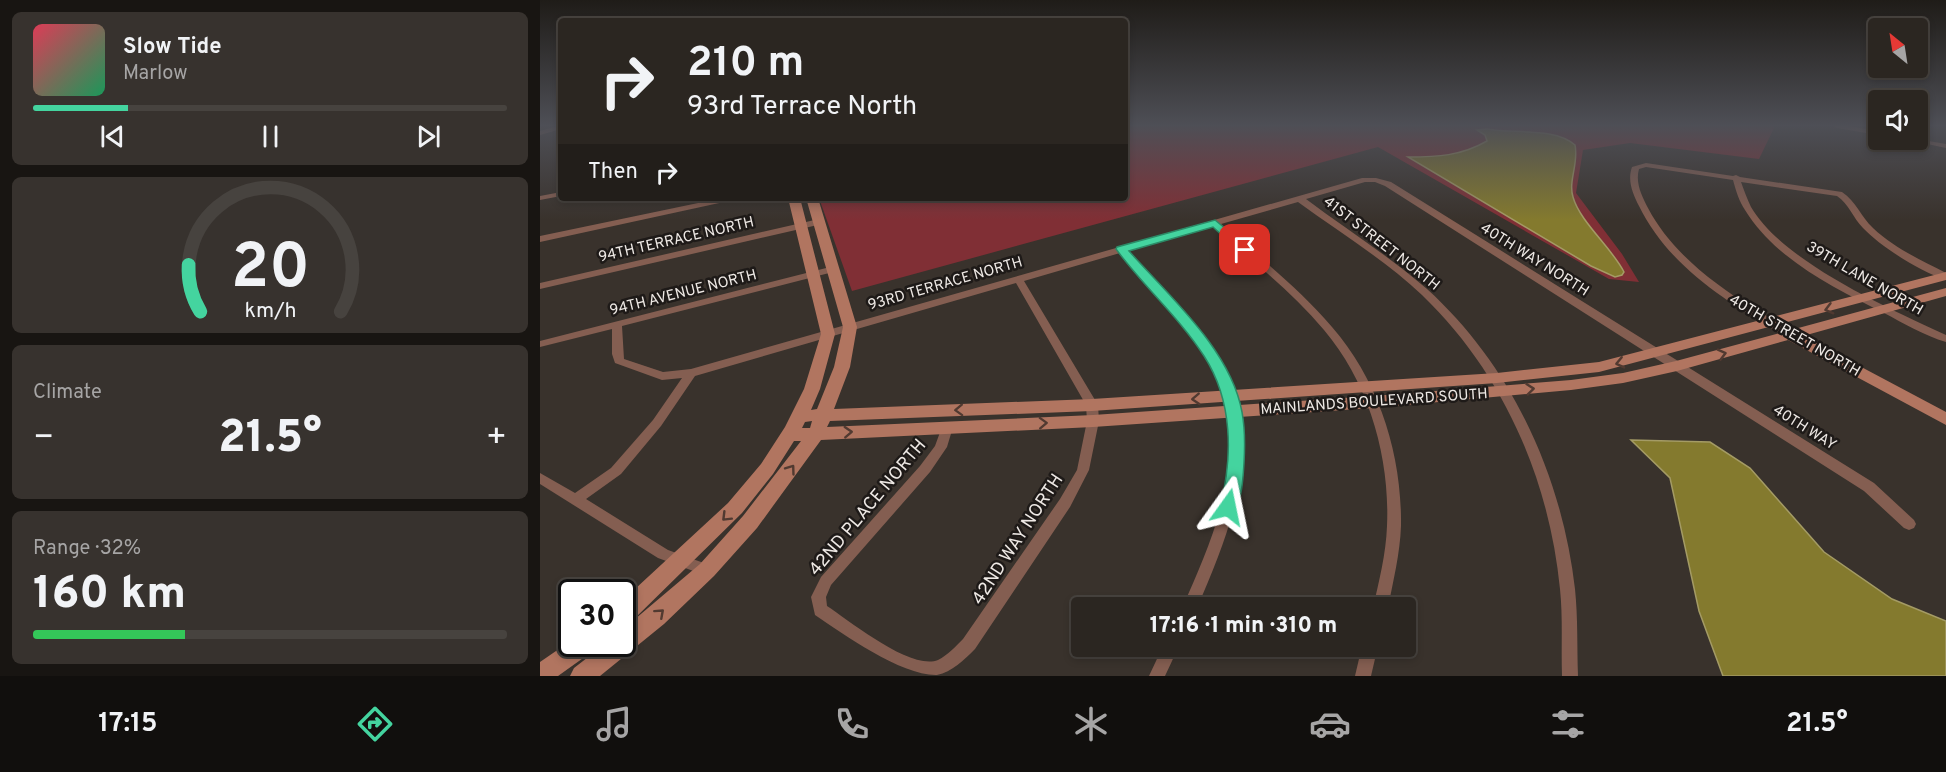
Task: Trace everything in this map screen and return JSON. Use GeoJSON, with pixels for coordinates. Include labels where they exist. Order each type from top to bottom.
{"type":"FeatureCollection","features":[{"type":"Feature","properties":{"kind":"street","name":"40TH STREET NORTH"},"geometry":{"type":"LineString","coordinates":[[1736,177],[1646,165],[1636,167],[1633,171],[1635,189],[1643,208],[1671,247],[1719,290],[1792,336],[1946,419]]}},
{"type":"Feature","properties":{"kind":"street"},"geometry":{"type":"LineString","coordinates":[[1736,177],[1839,194],[1850,200],[1860,220],[1869,230],[1892,247],[1946,276]]}},
{"type":"Feature","properties":{"kind":"street","name":"39TH LANE NORTH"},"geometry":{"type":"LineString","coordinates":[[1736,177],[1750,212],[1765,231],[1796,257],[1884,309],[1946,339]]}},
{"type":"Feature","properties":{"kind":"street","name":"93RD TERRACE NORTH"},"geometry":{"type":"LineString","coordinates":[[617,324],[619,360],[662,376],[691,373],[1365,180],[1376,180]]}},
{"type":"Feature","properties":{"kind":"street","name":"40TH WAY NORTH"},"geometry":{"type":"LineString","coordinates":[[1376,180],[1388,184],[1677,366]]}},
{"type":"Feature","properties":{"kind":"street"},"geometry":{"type":"LineString","coordinates":[[540,198],[558,195]]}},
{"type":"Feature","properties":{"kind":"street","name":"41ST STREET NORTH"},"geometry":{"type":"LineString","coordinates":[[1300,199],[1424,292],[1451,319],[1502,385],[1539,464],[1556,523],[1568,592],[1570,676]]}},
{"type":"Feature","properties":{"kind":"street"},"geometry":{"type":"LineString","coordinates":[[540,239],[718,201]]}},
{"type":"Feature","properties":{"kind":"street"},"geometry":{"type":"LineString","coordinates":[[582,676],[656,617],[707,570],[750,522],[816,434],[842,367],[850,327],[834,269],[796,201]]}},
{"type":"Feature","properties":{"kind":"street"},"geometry":{"type":"LineString","coordinates":[[636,603],[735,508],[767,469],[790,435],[812,389],[828,334],[814,274],[810,224],[812,201]]}},
{"type":"Feature","properties":{"kind":"street"},"geometry":{"type":"LineString","coordinates":[[1215,223],[1320,319],[1342,346],[1369,395],[1384,439],[1394,510],[1392,552],[1382,597]]}},
{"type":"Feature","properties":{"kind":"street","name":"94TH TERRACE NORTH"},"geometry":{"type":"LineString","coordinates":[[540,286],[810,224]]}},
{"type":"Feature","properties":{"kind":"street"},"geometry":{"type":"LineString","coordinates":[[1121,249],[1212,356],[1232,404],[1237,443],[1234,485],[1223,529],[1194,597]]}},
{"type":"Feature","properties":{"kind":"street","name":"94TH AVENUE NORTH"},"geometry":{"type":"LineString","coordinates":[[540,344],[834,269]]}},
{"type":"Feature","properties":{"kind":"street","name":"MAINLANDS BOULEVARD SOUTH"},"geometry":{"type":"LineString","coordinates":[[1502,385],[1658,354],[1946,276]]}},
{"type":"Feature","properties":{"kind":"street"},"geometry":{"type":"LineString","coordinates":[[1018,279],[1093,413]]}},
{"type":"Feature","properties":{"kind":"street","name":"MAINLANDS BOULEVARD SOUTH"},"geometry":{"type":"LineString","coordinates":[[790,435],[947,427],[1093,413],[1623,378],[1792,336],[1946,292]]}},
{"type":"Feature","properties":{"kind":"street","name":"40TH WAY"},"geometry":{"type":"LineString","coordinates":[[1677,366],[1869,487],[1909,524]]}},
{"type":"Feature","properties":{"kind":"street"},"geometry":{"type":"LineString","coordinates":[[576,500],[616,471],[657,423],[691,373]]}},
{"type":"Feature","properties":{"kind":"street","name":"MAINLANDS BOULEVARD SOUTH"},"geometry":{"type":"LineString","coordinates":[[799,416],[1093,413]]}},
{"type":"Feature","properties":{"kind":"street","name":"42ND WAY NORTH"},"geometry":{"type":"LineString","coordinates":[[820,610],[909,667],[928,670],[952,662],[969,644],[1065,503],[1083,470],[1093,413]]}},
{"type":"Feature","properties":{"kind":"street","name":"42ND PLACE NORTH"},"geometry":{"type":"LineString","coordinates":[[820,610],[818,597],[826,581],[925,469],[941,447],[947,427]]}},
{"type":"Feature","properties":{"kind":"street"},"geometry":{"type":"LineString","coordinates":[[540,478],[663,554],[707,570]]}},
{"type":"Feature","properties":{"kind":"street"},"geometry":{"type":"LineString","coordinates":[[540,675],[566,657]]}},
{"type":"Feature","properties":{"kind":"street"},"geometry":{"type":"LineString","coordinates":[[1157,676],[1166,657]]}},
{"type":"Feature","properties":{"kind":"street"},"geometry":{"type":"LineString","coordinates":[[1363,676],[1367,657]]}},
{"type":"Feature","properties":{"kind":"shaded area"},"geometry":{"type":"Polygon","coordinates":[[[1128,158],[1339,158],[852,291],[820,201],[1128,201],[1128,158]]]}},
{"type":"Feature","properties":{"kind":"shaded area"},"geometry":{"type":"Polygon","coordinates":[[[1396,158],[1582,158],[1576,193],[1622,254],[1639,282],[1609,279],[1396,158]]]}},
{"type":"Feature","properties":{"kind":"shaded area"},"geometry":{"type":"Polygon","coordinates":[[[1409,158],[1576,158],[1572,185],[1573,197],[1582,216],[1624,272],[1615,277],[1591,266],[1409,158]]]}},
{"type":"Feature","properties":{"kind":"shaded area"},"geometry":{"type":"Polygon","coordinates":[[[1631,440],[1710,442],[1750,468],[1824,552],[1892,599],[1946,621],[1946,676],[1723,676],[1699,611],[1670,478],[1631,440]]]}},
{"type":"Feature","properties":{"kind":"route"},"geometry":{"type":"LineString","coordinates":[[1228,507],[1234,485],[1237,443],[1234,411],[1224,379],[1212,356],[1196,335],[1121,249],[1215,223],[1245,250]]}}]}
